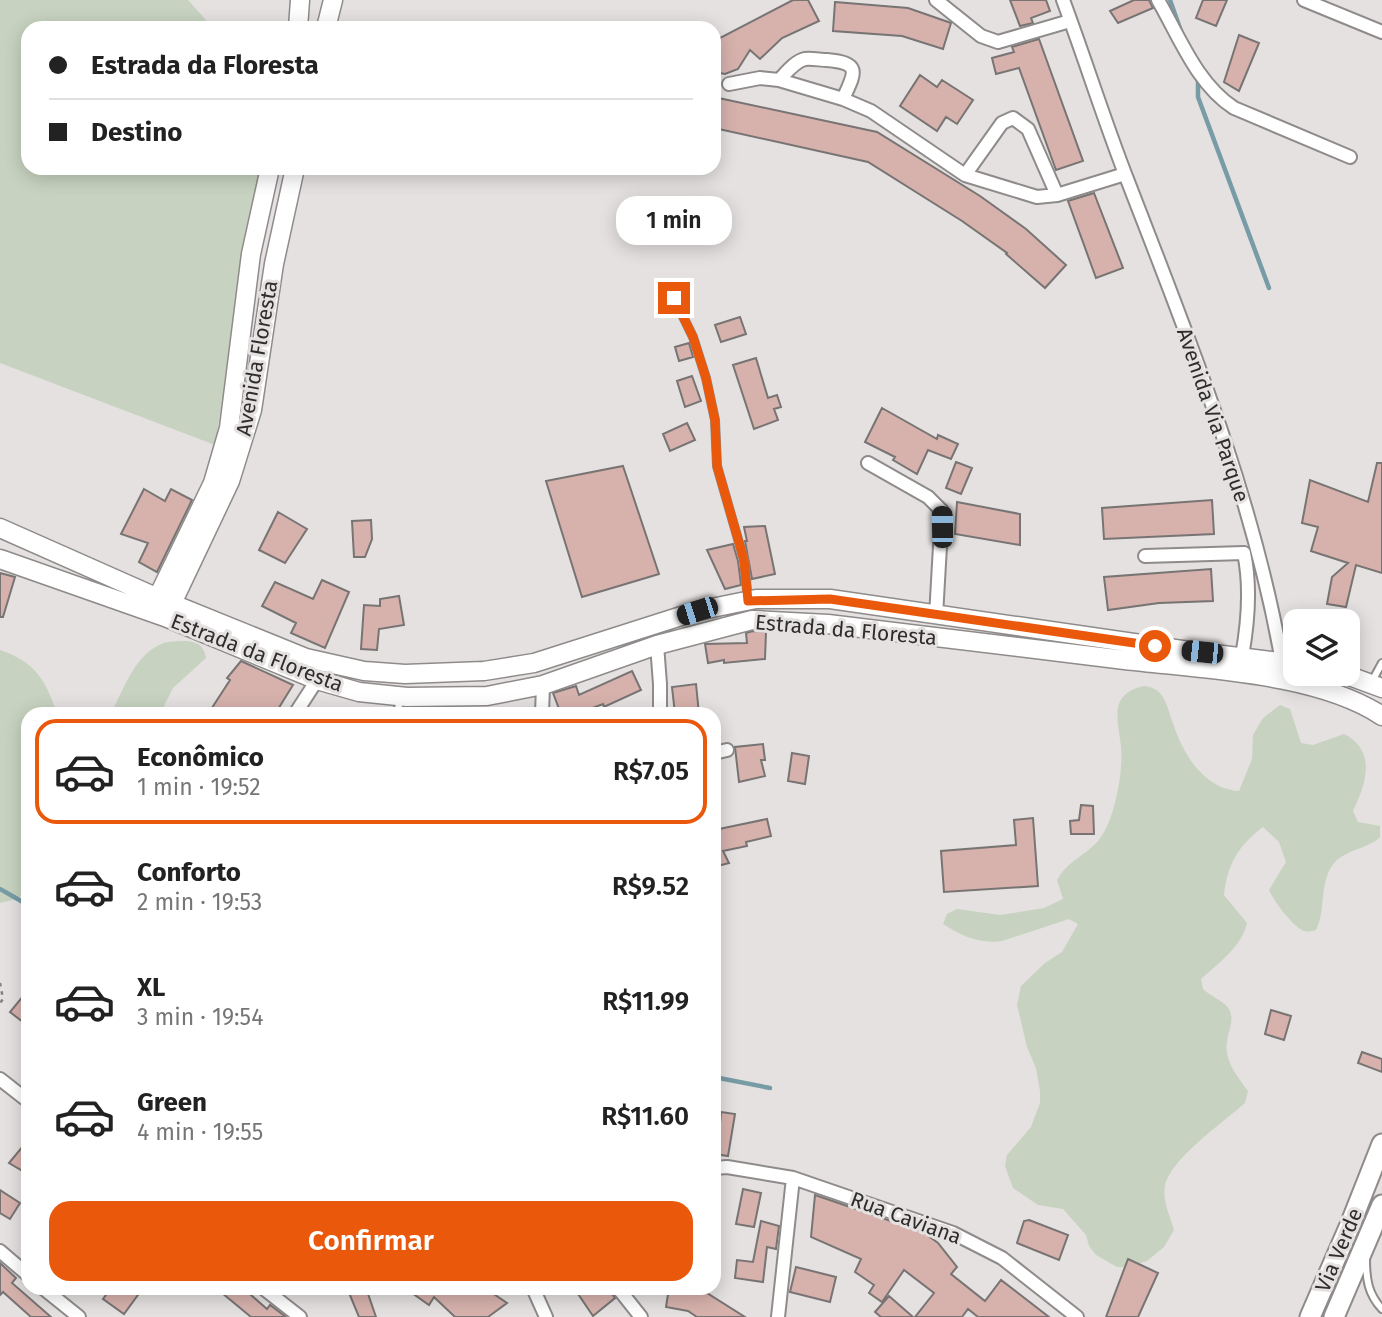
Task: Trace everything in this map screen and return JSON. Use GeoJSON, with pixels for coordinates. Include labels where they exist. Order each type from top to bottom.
{"type":"FeatureCollection","features":[{"type":"Feature","properties":{"kind":"main road"},"geometry":{"type":"LineString","coordinates":[[299,21],[300,0]]}},
{"type":"Feature","properties":{"kind":"main road"},"geometry":{"type":"LineString","coordinates":[[328,21],[333,0]]}},
{"type":"Feature","properties":{"kind":"main road","name":"Avenida Floresta"},"geometry":{"type":"LineString","coordinates":[[162,608],[213,483],[229,428],[251,254],[268,175]]}},
{"type":"Feature","properties":{"kind":"main road","name":"Avenida Floresta"},"geometry":{"type":"LineString","coordinates":[[162,608],[230,481],[252,410],[274,264],[293,175]]}},
{"type":"Feature","properties":{"kind":"main road","name":"Estrada da Floresta"},"geometry":{"type":"LineString","coordinates":[[0,528],[317,680],[359,692],[401,696],[487,696],[543,685],[657,645],[752,620],[828,624],[1240,674],[1331,690],[1382,716]]}},
{"type":"Feature","properties":{"kind":"main road","name":"Estrada da Floresta"},"geometry":{"type":"LineString","coordinates":[[0,559],[162,608],[306,658],[364,671],[405,674],[484,671],[534,663],[697,611],[748,601],[830,599],[1283,662]]}},
{"type":"Feature","properties":{"kind":"main road"},"geometry":{"type":"LineString","coordinates":[[1360,680],[1377,686]]}},
{"type":"Feature","properties":{"kind":"main road","name":"Via Verde"},"geometry":{"type":"LineString","coordinates":[[1310,1317],[1382,1144]]}},
{"type":"Feature","properties":{"kind":"main road","name":"Via Verde"},"geometry":{"type":"LineString","coordinates":[[1334,1317],[1382,1205]]}},
{"type":"Feature","properties":{"kind":"street"},"geometry":{"type":"LineString","coordinates":[[936,0],[981,36],[998,42],[1070,21]]}},
{"type":"Feature","properties":{"kind":"street","name":"Avenida Via Parque"},"geometry":{"type":"LineString","coordinates":[[1063,0],[1125,174],[1198,362],[1259,552],[1283,645]]}},
{"type":"Feature","properties":{"kind":"street"},"geometry":{"type":"LineString","coordinates":[[1158,0],[1204,82],[1217,97],[1234,108],[1350,157]]}},
{"type":"Feature","properties":{"kind":"street"},"geometry":{"type":"LineString","coordinates":[[1304,0],[1382,33]]}},
{"type":"Feature","properties":{"kind":"street"},"geometry":{"type":"LineString","coordinates":[[779,80],[804,59],[846,62],[852,67],[854,75],[843,99]]}},
{"type":"Feature","properties":{"kind":"street"},"geometry":{"type":"LineString","coordinates":[[729,84],[760,78],[779,80],[843,99],[871,111],[965,175],[1037,197],[1057,195],[1125,174]]}},
{"type":"Feature","properties":{"kind":"street"},"geometry":{"type":"LineString","coordinates":[[965,175],[1002,122],[1013,118],[1028,129],[1057,195]]}},
{"type":"Feature","properties":{"kind":"street"},"geometry":{"type":"LineString","coordinates":[[868,463],[928,497],[942,510],[936,615]]}},
{"type":"Feature","properties":{"kind":"street"},"geometry":{"type":"LineString","coordinates":[[1145,556],[1259,552]]}},
{"type":"Feature","properties":{"kind":"street"},"geometry":{"type":"LineString","coordinates":[[1242,656],[1246,635],[1248,573],[1244,553]]}},
{"type":"Feature","properties":{"kind":"street"},"geometry":{"type":"LineString","coordinates":[[657,645],[660,707]]}},
{"type":"Feature","properties":{"kind":"street"},"geometry":{"type":"LineString","coordinates":[[300,707],[317,680]]}},
{"type":"Feature","properties":{"kind":"street"},"geometry":{"type":"LineString","coordinates":[[542,707],[543,685]]}},
{"type":"Feature","properties":{"kind":"street"},"geometry":{"type":"LineString","coordinates":[[0,1079],[21,1095]]}},
{"type":"Feature","properties":{"kind":"street","name":"Rua Caviana"},"geometry":{"type":"LineString","coordinates":[[721,1167],[793,1178],[953,1233],[1002,1258],[1077,1317]]}},
{"type":"Feature","properties":{"kind":"street"},"geometry":{"type":"LineString","coordinates":[[778,1317],[793,1178]]}},
{"type":"Feature","properties":{"kind":"street"},"geometry":{"type":"LineString","coordinates":[[0,1251],[21,1269]]}},
{"type":"Feature","properties":{"kind":"street"},"geometry":{"type":"LineString","coordinates":[[55,1295],[79,1317]]}},
{"type":"Feature","properties":{"kind":"street"},"geometry":{"type":"LineString","coordinates":[[272,1295],[300,1317]]}},
{"type":"Feature","properties":{"kind":"street"},"geometry":{"type":"LineString","coordinates":[[536,1295],[546,1317]]}},
{"type":"Feature","properties":{"kind":"street"},"geometry":{"type":"LineString","coordinates":[[624,1295],[641,1317]]}},
{"type":"Feature","properties":{"kind":"lane"},"geometry":{"type":"LineString","coordinates":[[674,298],[693,337],[706,378],[715,420],[717,466],[744,560],[748,601]]}},
{"type":"Feature","properties":{"kind":"lane"},"geometry":{"type":"LineString","coordinates":[[1377,686],[1382,663]]}},
{"type":"Feature","properties":{"kind":"lane"},"geometry":{"type":"LineString","coordinates":[[398,707],[401,696]]}},
{"type":"Feature","properties":{"kind":"lane"},"geometry":{"type":"LineString","coordinates":[[1366,1244],[1366,1281],[1375,1301],[1382,1309]]}},
{"type":"Feature","properties":{"kind":"path"},"geometry":{"type":"LineString","coordinates":[[0,983],[3,999],[0,1003]]}},
{"type":"Feature","properties":{"kind":"green space"},"geometry":{"type":"Polygon","coordinates":[[[0,0],[188,0],[207,21],[21,21],[21,175],[260,175],[215,445],[0,363],[0,0]]]}},
{"type":"Feature","properties":{"kind":"green space"},"geometry":{"type":"Polygon","coordinates":[[[173,641],[195,643],[204,651],[206,658],[173,688],[164,707],[114,707],[138,663],[154,648],[173,641]]]}},
{"type":"Feature","properties":{"kind":"green space"},"geometry":{"type":"Polygon","coordinates":[[[0,650],[22,660],[38,674],[54,707],[21,707],[21,896],[0,903],[0,650]]]}},
{"type":"Feature","properties":{"kind":"green space"},"geometry":{"type":"Polygon","coordinates":[[[1144,686],[1156,690],[1164,699],[1178,737],[1198,769],[1216,784],[1227,789],[1239,791],[1252,759],[1253,735],[1263,718],[1280,705],[1290,709],[1301,743],[1313,745],[1344,734],[1361,749],[1365,759],[1365,779],[1353,811],[1358,822],[1380,826],[1380,837],[1341,857],[1330,868],[1319,922],[1316,930],[1310,931],[1304,931],[1294,924],[1269,890],[1286,862],[1279,842],[1263,827],[1247,841],[1236,856],[1228,874],[1224,895],[1247,923],[1235,947],[1201,979],[1203,989],[1224,1003],[1231,1013],[1227,1056],[1248,1091],[1245,1103],[1187,1153],[1169,1175],[1165,1197],[1174,1230],[1164,1247],[1147,1261],[1128,1267],[1117,1267],[1096,1255],[1089,1246],[1086,1235],[1063,1209],[1038,1205],[1013,1188],[1005,1166],[1007,1155],[1031,1127],[1040,1103],[1036,1068],[1027,1047],[1017,1005],[1021,986],[1045,963],[1062,952],[1078,924],[1069,919],[993,942],[971,938],[943,924],[947,914],[957,909],[1000,915],[1044,908],[1063,899],[1057,880],[1068,866],[1098,841],[1113,809],[1121,765],[1117,717],[1120,701],[1133,690],[1144,686]]]}},
{"type":"Feature","properties":{"kind":"building"},"geometry":{"type":"Polygon","coordinates":[[[793,0],[808,0],[819,21],[782,38],[760,59],[750,50],[738,69],[725,74],[721,73],[721,37],[793,0]]]}},
{"type":"Feature","properties":{"kind":"building"},"geometry":{"type":"Polygon","coordinates":[[[1010,0],[1046,0],[1050,11],[1031,18],[1033,23],[1020,26],[1010,0]]]}},
{"type":"Feature","properties":{"kind":"building"},"geometry":{"type":"Polygon","coordinates":[[[1134,0],[1149,0],[1153,8],[1118,23],[1110,11],[1134,0]]]}},
{"type":"Feature","properties":{"kind":"building"},"geometry":{"type":"Polygon","coordinates":[[[1203,0],[1227,0],[1216,26],[1196,18],[1203,0]]]}},
{"type":"Feature","properties":{"kind":"building"},"geometry":{"type":"Polygon","coordinates":[[[835,2],[908,8],[951,23],[943,49],[902,36],[833,31],[835,2]]]}},
{"type":"Feature","properties":{"kind":"building"},"geometry":{"type":"Polygon","coordinates":[[[1239,35],[1259,43],[1239,91],[1224,82],[1239,35]]]}},
{"type":"Feature","properties":{"kind":"building"},"geometry":{"type":"Polygon","coordinates":[[[1039,39],[1083,161],[1056,170],[1019,68],[996,74],[992,58],[1014,52],[1012,47],[1039,39]]]}},
{"type":"Feature","properties":{"kind":"building"},"geometry":{"type":"Polygon","coordinates":[[[920,75],[937,87],[942,80],[973,100],[957,124],[946,117],[937,131],[900,106],[920,75]]]}},
{"type":"Feature","properties":{"kind":"building"},"geometry":{"type":"Polygon","coordinates":[[[721,99],[877,132],[980,196],[1026,229],[1066,265],[1045,288],[1007,253],[962,221],[868,162],[721,130],[721,99]]]}},
{"type":"Feature","properties":{"kind":"building"},"geometry":{"type":"Polygon","coordinates":[[[1094,193],[1123,268],[1096,278],[1068,201],[1094,193]]]}},
{"type":"Feature","properties":{"kind":"building"},"geometry":{"type":"Polygon","coordinates":[[[740,317],[746,334],[721,342],[715,325],[740,317]]]}},
{"type":"Feature","properties":{"kind":"building"},"geometry":{"type":"Polygon","coordinates":[[[689,343],[693,357],[679,361],[675,347],[689,343]]]}},
{"type":"Feature","properties":{"kind":"building"},"geometry":{"type":"Polygon","coordinates":[[[756,358],[768,398],[777,395],[781,407],[774,409],[778,420],[754,429],[733,365],[756,358]]]}},
{"type":"Feature","properties":{"kind":"building"},"geometry":{"type":"Polygon","coordinates":[[[692,376],[701,401],[685,407],[677,381],[692,376]]]}},
{"type":"Feature","properties":{"kind":"building"},"geometry":{"type":"Polygon","coordinates":[[[882,408],[937,439],[938,435],[958,444],[951,459],[928,450],[917,474],[893,460],[895,457],[865,442],[882,408]]]}},
{"type":"Feature","properties":{"kind":"building"},"geometry":{"type":"Polygon","coordinates":[[[687,423],[695,440],[670,451],[663,434],[687,423]]]}},
{"type":"Feature","properties":{"kind":"building"},"geometry":{"type":"Polygon","coordinates":[[[956,462],[972,468],[961,494],[946,488],[956,462]]]}},
{"type":"Feature","properties":{"kind":"building"},"geometry":{"type":"Polygon","coordinates":[[[1377,463],[1382,463],[1382,573],[1356,565],[1346,607],[1327,604],[1332,577],[1348,563],[1311,551],[1318,527],[1302,523],[1310,480],[1368,502],[1377,463]]]}},
{"type":"Feature","properties":{"kind":"building"},"geometry":{"type":"Polygon","coordinates":[[[623,466],[659,574],[582,597],[546,481],[623,466]]]}},
{"type":"Feature","properties":{"kind":"building"},"geometry":{"type":"Polygon","coordinates":[[[144,489],[165,501],[171,489],[192,500],[157,572],[139,562],[148,543],[121,534],[144,489]]]}},
{"type":"Feature","properties":{"kind":"building"},"geometry":{"type":"Polygon","coordinates":[[[1212,500],[1214,534],[1104,539],[1102,508],[1212,500]]]}},
{"type":"Feature","properties":{"kind":"building"},"geometry":{"type":"Polygon","coordinates":[[[957,502],[1020,514],[1020,545],[955,534],[957,502]]]}},
{"type":"Feature","properties":{"kind":"building"},"geometry":{"type":"Polygon","coordinates":[[[278,512],[307,529],[285,563],[259,550],[278,512]]]}},
{"type":"Feature","properties":{"kind":"building"},"geometry":{"type":"Polygon","coordinates":[[[371,520],[372,539],[365,557],[354,557],[352,521],[371,520]]]}},
{"type":"Feature","properties":{"kind":"building"},"geometry":{"type":"Polygon","coordinates":[[[765,526],[775,574],[752,579],[744,527],[765,526]]]}},
{"type":"Feature","properties":{"kind":"building"},"geometry":{"type":"Polygon","coordinates":[[[733,544],[741,585],[725,589],[707,550],[733,544]]]}},
{"type":"Feature","properties":{"kind":"building"},"geometry":{"type":"Polygon","coordinates":[[[1211,569],[1213,601],[1159,603],[1108,610],[1104,577],[1211,569]]]}},
{"type":"Feature","properties":{"kind":"building"},"geometry":{"type":"Polygon","coordinates":[[[0,573],[15,577],[3,617],[0,617],[0,573]]]}},
{"type":"Feature","properties":{"kind":"building"},"geometry":{"type":"Polygon","coordinates":[[[322,580],[349,592],[325,648],[291,633],[296,623],[262,606],[275,582],[313,599],[322,580]]]}},
{"type":"Feature","properties":{"kind":"building"},"geometry":{"type":"Polygon","coordinates":[[[399,596],[404,625],[379,629],[377,650],[361,649],[364,605],[380,606],[380,599],[399,596]]]}},
{"type":"Feature","properties":{"kind":"building"},"geometry":{"type":"Polygon","coordinates":[[[766,632],[765,659],[708,663],[705,644],[747,643],[746,633],[766,632]]]}},
{"type":"Feature","properties":{"kind":"building"},"geometry":{"type":"Polygon","coordinates":[[[241,661],[293,685],[279,707],[213,707],[230,680],[227,678],[241,661]]]}},
{"type":"Feature","properties":{"kind":"building"},"geometry":{"type":"Polygon","coordinates":[[[632,671],[641,690],[604,707],[603,704],[595,707],[558,707],[553,693],[576,686],[579,695],[632,671]]]}},
{"type":"Feature","properties":{"kind":"building"},"geometry":{"type":"Polygon","coordinates":[[[696,684],[698,707],[674,707],[672,687],[696,684]]]}},
{"type":"Feature","properties":{"kind":"building"},"geometry":{"type":"Polygon","coordinates":[[[763,744],[765,760],[761,760],[765,776],[739,782],[735,747],[763,744]]]}},
{"type":"Feature","properties":{"kind":"building"},"geometry":{"type":"Polygon","coordinates":[[[792,753],[809,756],[805,784],[788,781],[792,753]]]}},
{"type":"Feature","properties":{"kind":"building"},"geometry":{"type":"Polygon","coordinates":[[[1081,805],[1093,806],[1094,834],[1071,834],[1070,821],[1079,820],[1081,805]]]}},
{"type":"Feature","properties":{"kind":"building"},"geometry":{"type":"Polygon","coordinates":[[[1033,818],[1038,886],[944,892],[941,851],[1016,845],[1014,820],[1033,818]]]}},
{"type":"Feature","properties":{"kind":"building"},"geometry":{"type":"Polygon","coordinates":[[[767,819],[771,836],[746,842],[747,846],[723,851],[729,863],[721,865],[721,829],[767,819]]]}},
{"type":"Feature","properties":{"kind":"building"},"geometry":{"type":"Polygon","coordinates":[[[21,999],[21,1021],[10,1012],[21,999]]]}},
{"type":"Feature","properties":{"kind":"building"},"geometry":{"type":"Polygon","coordinates":[[[1271,1010],[1291,1016],[1284,1040],[1265,1034],[1271,1010]]]}},
{"type":"Feature","properties":{"kind":"building"},"geometry":{"type":"Polygon","coordinates":[[[1362,1052],[1382,1059],[1382,1072],[1358,1063],[1362,1052]]]}},
{"type":"Feature","properties":{"kind":"building"},"geometry":{"type":"Polygon","coordinates":[[[721,1112],[735,1114],[728,1156],[721,1155],[721,1112]]]}},
{"type":"Feature","properties":{"kind":"building"},"geometry":{"type":"Polygon","coordinates":[[[21,1148],[21,1170],[9,1163],[21,1148]]]}},
{"type":"Feature","properties":{"kind":"building"},"geometry":{"type":"Polygon","coordinates":[[[743,1189],[761,1193],[754,1227],[736,1224],[743,1189]]]}},
{"type":"Feature","properties":{"kind":"building"},"geometry":{"type":"Polygon","coordinates":[[[0,1190],[20,1203],[10,1219],[0,1213],[0,1190]]]}},
{"type":"Feature","properties":{"kind":"building"},"geometry":{"type":"Polygon","coordinates":[[[815,1195],[923,1232],[938,1243],[957,1267],[951,1274],[985,1301],[1001,1280],[1049,1317],[978,1317],[968,1309],[962,1317],[915,1317],[934,1293],[904,1270],[882,1302],[869,1293],[874,1285],[855,1272],[861,1259],[811,1237],[815,1195]]]}},
{"type":"Feature","properties":{"kind":"building"},"geometry":{"type":"Polygon","coordinates":[[[1029,1220],[1068,1235],[1059,1260],[1017,1243],[1024,1221],[1029,1220]]]}},
{"type":"Feature","properties":{"kind":"building"},"geometry":{"type":"Polygon","coordinates":[[[761,1221],[779,1226],[776,1249],[767,1247],[763,1282],[735,1278],[737,1260],[753,1262],[761,1221]]]}},
{"type":"Feature","properties":{"kind":"building"},"geometry":{"type":"Polygon","coordinates":[[[1128,1259],[1158,1273],[1138,1317],[1106,1317],[1128,1259]]]}},
{"type":"Feature","properties":{"kind":"building"},"geometry":{"type":"Polygon","coordinates":[[[0,1263],[16,1278],[12,1283],[21,1291],[21,1295],[26,1295],[51,1317],[31,1317],[3,1292],[0,1295],[0,1263]]]}},
{"type":"Feature","properties":{"kind":"building"},"geometry":{"type":"Polygon","coordinates":[[[796,1267],[836,1277],[830,1302],[790,1292],[796,1267]]]}},
{"type":"Feature","properties":{"kind":"building"},"geometry":{"type":"Polygon","coordinates":[[[106,1295],[138,1295],[124,1314],[103,1299],[106,1295]]]}},
{"type":"Feature","properties":{"kind":"building"},"geometry":{"type":"Polygon","coordinates":[[[224,1295],[251,1295],[267,1309],[270,1305],[286,1317],[251,1317],[224,1295]]]}},
{"type":"Feature","properties":{"kind":"building"},"geometry":{"type":"Polygon","coordinates":[[[350,1295],[368,1295],[376,1317],[359,1317],[350,1295]]]}},
{"type":"Feature","properties":{"kind":"building"},"geometry":{"type":"Polygon","coordinates":[[[415,1295],[495,1295],[507,1303],[488,1317],[455,1317],[434,1297],[429,1305],[415,1295]]]}},
{"type":"Feature","properties":{"kind":"building"},"geometry":{"type":"Polygon","coordinates":[[[579,1295],[613,1295],[615,1298],[593,1316],[579,1295]]]}},
{"type":"Feature","properties":{"kind":"building"},"geometry":{"type":"Polygon","coordinates":[[[668,1295],[710,1295],[745,1317],[697,1317],[688,1311],[666,1307],[668,1295]]]}},
{"type":"Feature","properties":{"kind":"building"},"geometry":{"type":"Polygon","coordinates":[[[889,1296],[913,1317],[881,1317],[875,1312],[889,1296]]]}},
{"type":"Feature","properties":{"kind":"waterway"},"geometry":{"type":"LineString","coordinates":[[1170,0],[1182,34]]}},
{"type":"Feature","properties":{"kind":"waterway"},"geometry":{"type":"LineString","coordinates":[[1198,78],[1198,97],[1269,288]]}},
{"type":"Feature","properties":{"kind":"waterway"},"geometry":{"type":"LineString","coordinates":[[0,889],[21,901]]}},
{"type":"Feature","properties":{"kind":"waterway"},"geometry":{"type":"LineString","coordinates":[[721,1078],[770,1088]]}},
{"type":"Feature","properties":{"kind":"route"},"geometry":{"type":"LineString","coordinates":[[674,298],[693,337],[706,378],[715,420],[717,466],[744,560],[748,601],[830,599],[1155,646]]}}]}
